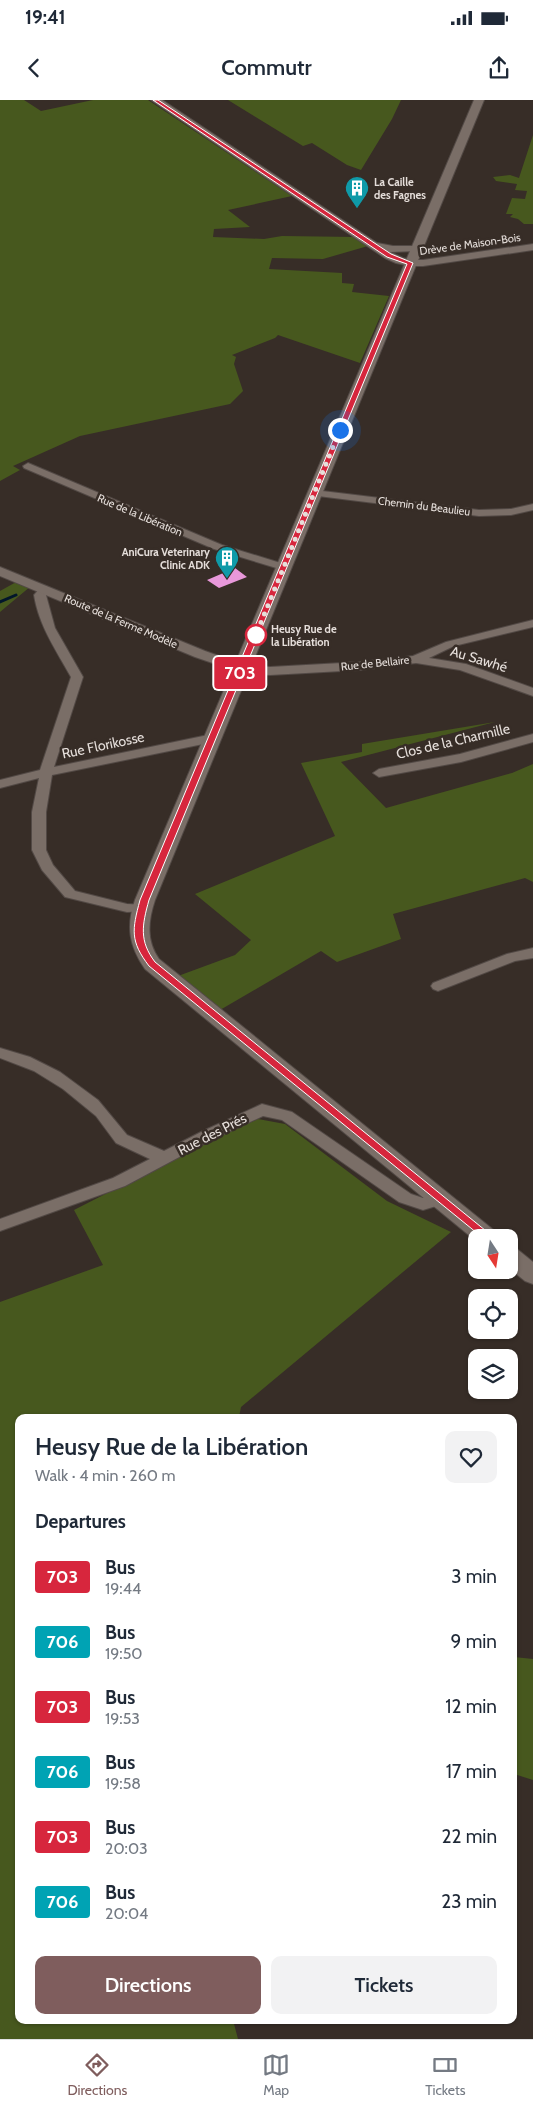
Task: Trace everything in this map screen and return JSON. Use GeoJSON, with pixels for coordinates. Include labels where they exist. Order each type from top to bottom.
{"type":"FeatureCollection","features":[{"type":"Feature","properties":{"kind":"main road"},"geometry":{"type":"LineString","coordinates":[[477,1229],[152,964],[142,951],[138,935],[142,908],[479,100]]}},
{"type":"Feature","properties":{"kind":"main road"},"geometry":{"type":"LineString","coordinates":[[518,1262],[533,1275]]}},
{"type":"Feature","properties":{"kind":"street"},"geometry":{"type":"LineString","coordinates":[[156,100],[376,246],[390,252],[400,261],[410,263]]}},
{"type":"Feature","properties":{"kind":"street","name":"Drève de Maison-Bois"},"geometry":{"type":"LineString","coordinates":[[410,263],[423,263],[533,247]]}},
{"type":"Feature","properties":{"kind":"street"},"geometry":{"type":"LineString","coordinates":[[390,252],[417,248]]}},
{"type":"Feature","properties":{"kind":"street","name":"Rue de la Libération"},"geometry":{"type":"LineString","coordinates":[[28,466],[218,547],[283,567]]}},
{"type":"Feature","properties":{"kind":"street","name":"Chemin du Beaulieu"},"geometry":{"type":"LineString","coordinates":[[314,493],[479,513],[511,512],[533,507]]}},
{"type":"Feature","properties":{"kind":"street","name":"Route de la Ferme Modèle"},"geometry":{"type":"LineString","coordinates":[[0,571],[200,654],[242,669]]}},
{"type":"Feature","properties":{"kind":"street"},"geometry":{"type":"LineString","coordinates":[[44,589],[40,595],[40,603],[58,647],[77,678],[46,772],[39,812],[39,850],[60,885],[70,894],[127,908],[142,908]]}},
{"type":"Feature","properties":{"kind":"street","name":"Rue de Bellaire"},"geometry":{"type":"LineString","coordinates":[[242,669],[270,671],[360,666],[416,659],[450,644],[533,623]]}},
{"type":"Feature","properties":{"kind":"street","name":"Au Sawhé"},"geometry":{"type":"LineString","coordinates":[[416,659],[462,667],[533,692]]}},
{"type":"Feature","properties":{"kind":"street","name":"Rue Florikosse"},"geometry":{"type":"LineString","coordinates":[[0,784],[46,772],[212,738]]}},
{"type":"Feature","properties":{"kind":"street","name":"Clos de la Charmille"},"geometry":{"type":"LineString","coordinates":[[380,773],[461,758],[533,738]]}},
{"type":"Feature","properties":{"kind":"street"},"geometry":{"type":"LineString","coordinates":[[438,986],[512,957],[533,952]]}},
{"type":"Feature","properties":{"kind":"street"},"geometry":{"type":"LineString","coordinates":[[0,1053],[8,1054],[30,1063],[61,1079],[101,1111],[117,1135],[134,1147],[165,1158]]}},
{"type":"Feature","properties":{"kind":"street","name":"Rue des Prés"},"geometry":{"type":"LineString","coordinates":[[0,1225],[110,1185],[208,1134],[262,1110],[287,1116],[405,1198],[423,1204],[440,1199]]}},
{"type":"Feature","properties":{"kind":"green space"},"geometry":{"type":"Polygon","coordinates":[[[0,100],[24,100],[41,111],[93,100],[148,100],[292,196],[228,210],[250,227],[214,229],[213,237],[264,239],[282,236],[356,237],[368,246],[323,259],[272,258],[269,269],[342,273],[342,283],[354,284],[352,292],[389,296],[360,363],[278,335],[275,338],[232,355],[236,357],[234,364],[243,391],[230,404],[80,436],[13,466],[20,470],[0,481],[0,100]]]}},
{"type":"Feature","properties":{"kind":"green space"},"geometry":{"type":"Polygon","coordinates":[[[228,100],[401,100],[392,119],[361,170],[347,165],[312,143],[303,146],[228,100]]]}},
{"type":"Feature","properties":{"kind":"green space"},"geometry":{"type":"Polygon","coordinates":[[[533,135],[533,224],[524,224],[518,219],[510,217],[513,214],[506,214],[512,198],[525,199],[527,191],[515,190],[517,184],[496,181],[493,177],[510,175],[519,178],[533,135]]]}},
{"type":"Feature","properties":{"kind":"green space"},"geometry":{"type":"Polygon","coordinates":[[[18,581],[31,586],[0,612],[0,591],[18,581]]]}},
{"type":"Feature","properties":{"kind":"green space"},"geometry":{"type":"Polygon","coordinates":[[[495,722],[341,762],[386,808],[512,773],[533,764],[533,882],[525,878],[393,914],[401,939],[337,962],[321,951],[220,1010],[178,976],[235,955],[251,940],[195,894],[335,836],[301,763],[362,752],[362,744],[495,722]]]}},
{"type":"Feature","properties":{"kind":"green space"},"geometry":{"type":"Polygon","coordinates":[[[258,1119],[285,1124],[387,1201],[451,1232],[241,1407],[240,1414],[15,1414],[15,2024],[234,2024],[238,2039],[0,2039],[0,1302],[103,1265],[74,1210],[219,1136],[258,1119]]]}},
{"type":"Feature","properties":{"kind":"green space"},"geometry":{"type":"Polygon","coordinates":[[[517,1657],[533,1659],[533,1780],[517,1775],[517,1657]]]}},
{"type":"Feature","properties":{"kind":"building","name":"AniCura Veterinary Clinic ADK"},"geometry":{"type":"Polygon","coordinates":[[[235,568],[247,577],[219,588],[207,580],[235,568]]]}},
{"type":"Feature","properties":{"kind":"waterway"},"geometry":{"type":"LineString","coordinates":[[0,602],[16,595]]}},
{"type":"Feature","properties":{"kind":"bus line","name":"703"},"geometry":{"type":"LineString","coordinates":[[156,100],[389,256],[410,263],[145,900],[140,918],[139,942],[142,951],[152,964],[477,1229]]}},
{"type":"Feature","properties":{"kind":"place","name":"La Caille des Fagnes"},"geometry":{"type":"Point","coordinates":[357,209]}},
{"type":"Feature","properties":{"kind":"place","name":"AniCura Veterinary Clinic ADK"},"geometry":{"type":"Point","coordinates":[227,579]}},
{"type":"Feature","properties":{"kind":"place","name":"Heusy Rue de la Libération"},"geometry":{"type":"Point","coordinates":[256,635]}},
{"type":"Feature","properties":{"kind":"route"},"geometry":{"type":"LineString","coordinates":[[256,635],[255,637],[340,430]]}}]}
